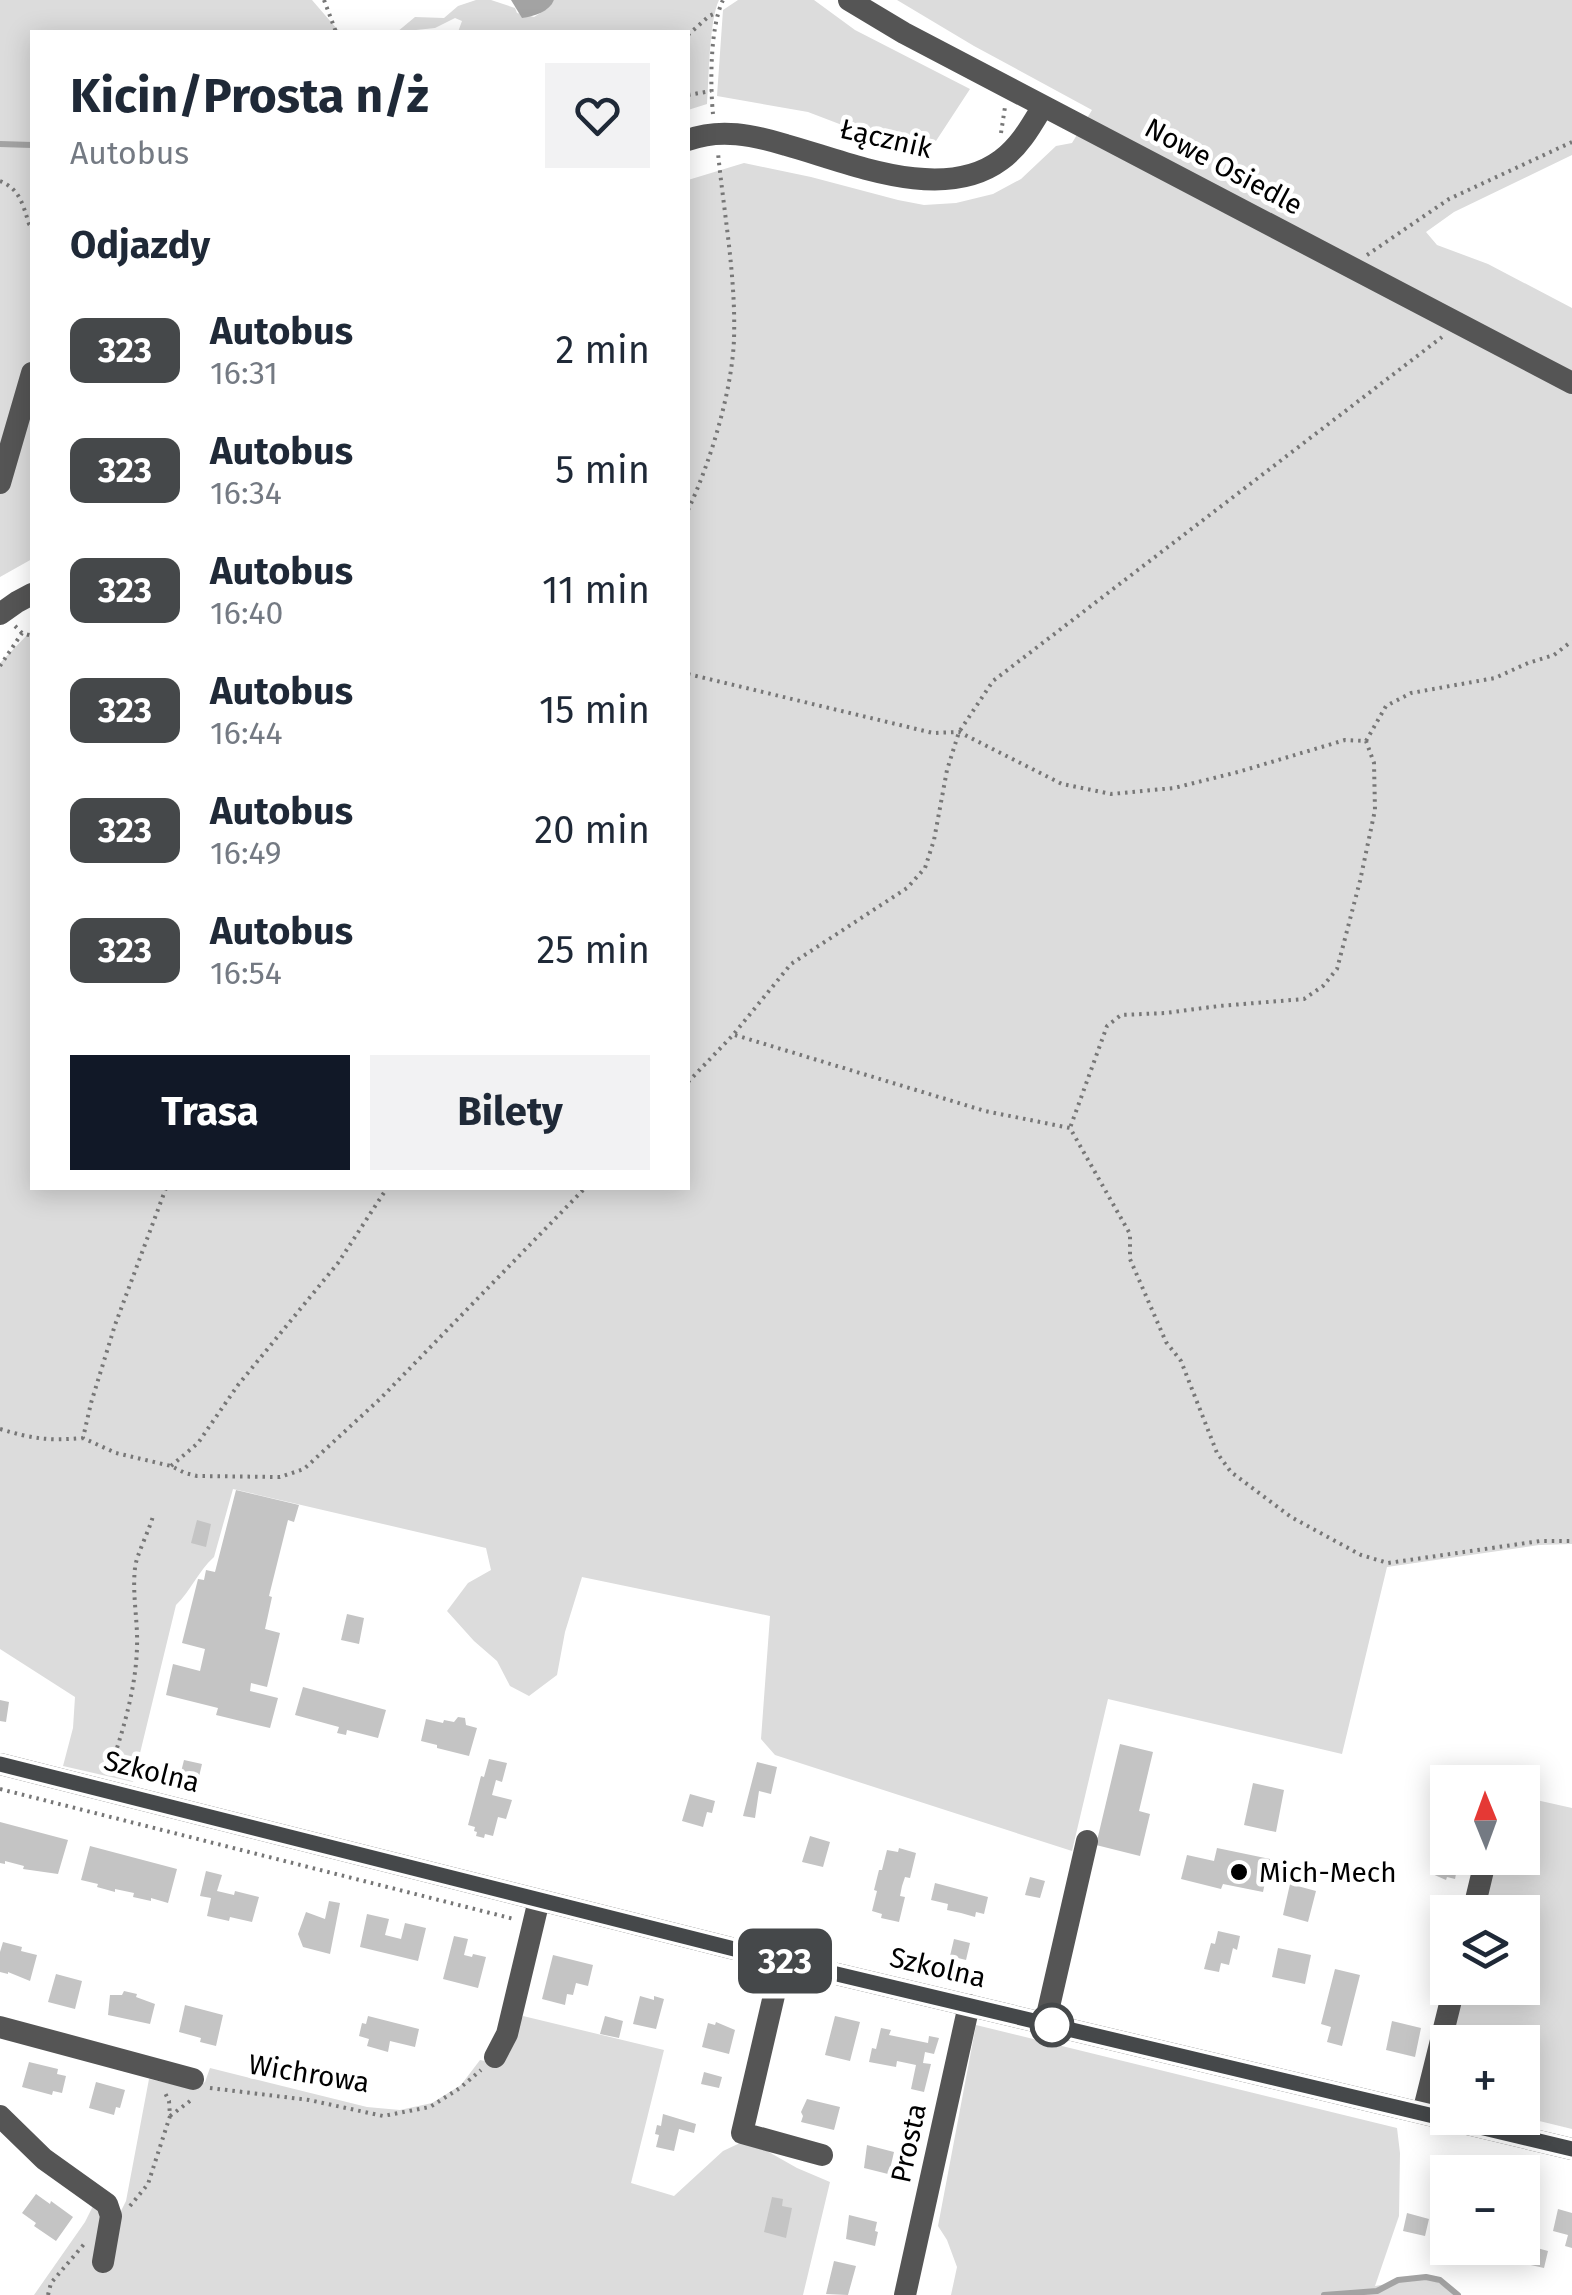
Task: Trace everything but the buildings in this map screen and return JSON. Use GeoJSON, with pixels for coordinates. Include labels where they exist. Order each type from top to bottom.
{"type":"FeatureCollection","features":[{"type":"Feature","properties":{"kind":"street","name":"Nowe Osiedle"},"geometry":{"type":"LineString","coordinates":[[849,0],[904,33],[1572,384]]}},
{"type":"Feature","properties":{"kind":"street","name":"Łącznik"},"geometry":{"type":"LineString","coordinates":[[690,139],[703,134],[731,133],[903,178],[938,181],[970,175],[998,163],[1023,138],[1044,106]]}},
{"type":"Feature","properties":{"kind":"street"},"geometry":{"type":"LineString","coordinates":[[0,484],[30,380]]}},
{"type":"Feature","properties":{"kind":"street"},"geometry":{"type":"LineString","coordinates":[[0,614],[30,595]]}},
{"type":"Feature","properties":{"kind":"street","name":"Szkolna"},"geometry":{"type":"LineString","coordinates":[[0,1764],[782,1961],[1572,2149]]}},
{"type":"Feature","properties":{"kind":"street"},"geometry":{"type":"LineString","coordinates":[[1045,2024],[1088,1841]]}},
{"type":"Feature","properties":{"kind":"street"},"geometry":{"type":"LineString","coordinates":[[495,2057],[506,2034],[539,1900]]}},
{"type":"Feature","properties":{"kind":"street"},"geometry":{"type":"LineString","coordinates":[[782,1961],[742,2133],[822,2155]]}},
{"type":"Feature","properties":{"kind":"street","name":"Prosta"},"geometry":{"type":"LineString","coordinates":[[905,2295],[969,2005]]}},
{"type":"Feature","properties":{"kind":"street"},"geometry":{"type":"LineString","coordinates":[[1423,2113],[1450,2005]]}},
{"type":"Feature","properties":{"kind":"street"},"geometry":{"type":"LineString","coordinates":[[0,2026],[157,2069],[195,2088]]}},
{"type":"Feature","properties":{"kind":"street"},"geometry":{"type":"LineString","coordinates":[[0,2116],[44,2160],[107,2204],[110,2216],[103,2262]]}},
{"type":"Feature","properties":{"kind":"path"},"geometry":{"type":"LineString","coordinates":[[324,0],[335,30]]}},
{"type":"Feature","properties":{"kind":"path"},"geometry":{"type":"LineString","coordinates":[[713,109],[716,14],[723,0]]}},
{"type":"Feature","properties":{"kind":"path"},"geometry":{"type":"LineString","coordinates":[[690,34],[716,14]]}},
{"type":"Feature","properties":{"kind":"path"},"geometry":{"type":"LineString","coordinates":[[690,95],[711,90]]}},
{"type":"Feature","properties":{"kind":"path"},"geometry":{"type":"LineString","coordinates":[[1355,269],[1361,259],[1450,199],[1572,142]]}},
{"type":"Feature","properties":{"kind":"path"},"geometry":{"type":"LineString","coordinates":[[690,506],[706,472],[734,340],[733,290],[719,164]]}},
{"type":"Feature","properties":{"kind":"path"},"geometry":{"type":"LineString","coordinates":[[0,181],[20,197],[30,225]]}},
{"type":"Feature","properties":{"kind":"path"},"geometry":{"type":"LineString","coordinates":[[690,1080],[791,964],[908,888],[925,868],[946,770],[959,732],[993,680],[1433,344],[1455,321]]}},
{"type":"Feature","properties":{"kind":"path"},"geometry":{"type":"LineString","coordinates":[[0,666],[22,633]]}},
{"type":"Feature","properties":{"kind":"path"},"geometry":{"type":"LineString","coordinates":[[1366,741],[1386,706],[1411,694],[1495,678],[1554,654],[1572,641]]}},
{"type":"Feature","properties":{"kind":"path"},"geometry":{"type":"LineString","coordinates":[[690,674],[933,733],[959,732],[1062,784],[1111,794],[1174,788],[1345,740],[1366,741]]}},
{"type":"Feature","properties":{"kind":"path"},"geometry":{"type":"LineString","coordinates":[[1366,741],[1374,762],[1375,810],[1337,969],[1323,986],[1304,998],[1122,1015],[1106,1026],[1070,1128],[1130,1234],[1130,1259],[1166,1342],[1181,1361],[1217,1453],[1232,1472],[1291,1517],[1361,1555],[1388,1562],[1572,1540]]}},
{"type":"Feature","properties":{"kind":"path"},"geometry":{"type":"LineString","coordinates":[[733,1035],[985,1111],[1070,1128]]}},
{"type":"Feature","properties":{"kind":"path"},"geometry":{"type":"LineString","coordinates":[[83,1438],[115,1325],[165,1190]]}},
{"type":"Feature","properties":{"kind":"path"},"geometry":{"type":"LineString","coordinates":[[171,1466],[198,1443],[238,1385],[338,1263],[385,1190]]}},
{"type":"Feature","properties":{"kind":"path"},"geometry":{"type":"LineString","coordinates":[[0,1429],[31,1438],[83,1438],[116,1453],[197,1476],[280,1477],[304,1469],[382,1398],[583,1190]]}},
{"type":"Feature","properties":{"kind":"path"},"geometry":{"type":"LineString","coordinates":[[102,1790],[126,1716],[133,1680],[137,1646],[135,1564],[153,1516]]}},
{"type":"Feature","properties":{"kind":"path","name":"Wichrowa"},"geometry":{"type":"LineString","coordinates":[[195,2088],[308,2100],[383,2116],[430,2106],[460,2088],[495,2057]]}},
{"type":"Feature","properties":{"kind":"path"},"geometry":{"type":"LineString","coordinates":[[157,2069],[170,2116]]}},
{"type":"Feature","properties":{"kind":"path"},"geometry":{"type":"LineString","coordinates":[[110,2216],[131,2206],[148,2184],[170,2116],[195,2088]]}},
{"type":"Feature","properties":{"kind":"path"},"geometry":{"type":"LineString","coordinates":[[48,2295],[51,2283],[86,2242]]}},
{"type":"Feature","properties":{"kind":"shaded area"},"geometry":{"type":"Polygon","coordinates":[[[0,0],[312,0],[339,30],[30,30],[30,560],[0,577],[0,0]]]}},
{"type":"Feature","properties":{"kind":"shaded area"},"geometry":{"type":"Polygon","coordinates":[[[491,0],[534,17],[554,0],[719,0],[711,36],[707,104],[690,109],[690,30],[459,30],[462,21],[455,18],[435,28],[399,30],[415,17],[444,18],[458,6],[491,0]]]}},
{"type":"Feature","properties":{"kind":"shaded area"},"geometry":{"type":"Polygon","coordinates":[[[511,0],[554,0],[537,15],[522,18],[511,0]]]}},
{"type":"Feature","properties":{"kind":"shaded area"},"geometry":{"type":"Polygon","coordinates":[[[738,0],[814,0],[855,30],[970,89],[934,144],[897,146],[808,112],[717,96],[723,10],[738,0]]]}},
{"type":"Feature","properties":{"kind":"shaded area"},"geometry":{"type":"Polygon","coordinates":[[[897,0],[1572,0],[1572,155],[1454,212],[1426,232],[1437,245],[1488,264],[1572,308],[1572,1544],[1539,1545],[1387,1567],[1342,1754],[1108,1699],[1072,1851],[775,1755],[761,1739],[770,1616],[582,1577],[557,1675],[529,1696],[510,1686],[497,1661],[447,1611],[468,1583],[491,1570],[486,1548],[233,1489],[214,1557],[176,1605],[133,1782],[63,1766],[73,1728],[75,1697],[0,1649],[0,663],[30,632],[30,1190],[690,1190],[690,179],[744,163],[924,205],[956,203],[993,194],[1021,179],[1056,146],[1072,143],[1092,110],[897,0]]]}},
{"type":"Feature","properties":{"kind":"shaded area"},"geometry":{"type":"Polygon","coordinates":[[[1540,1801],[1572,1808],[1572,2129],[1540,2121],[1540,2025],[1449,2025],[1452,2005],[1540,2005],[1540,1895],[1478,1895],[1483,1875],[1540,1875],[1540,1801]]]}},
{"type":"Feature","properties":{"kind":"shaded area"},"geometry":{"type":"Polygon","coordinates":[[[523,2016],[664,2050],[631,2183],[674,2196],[723,2151],[740,2143],[767,2151],[830,2182],[803,2295],[34,2295],[94,2204],[117,2219],[126,2201],[149,2079],[194,2089],[205,2082],[210,2068],[367,2107],[400,2110],[432,2103],[461,2085],[480,2060],[498,2064],[523,2016]]]}},
{"type":"Feature","properties":{"kind":"shaded area"},"geometry":{"type":"Polygon","coordinates":[[[976,2025],[1397,2128],[1399,2216],[1375,2286],[1431,2277],[1455,2295],[951,2295],[957,2267],[938,2226],[976,2025]]]}},
{"type":"Feature","properties":{"kind":"waterway"},"geometry":{"type":"LineString","coordinates":[[0,144],[30,145]]}},
{"type":"Feature","properties":{"kind":"waterway"},"geometry":{"type":"LineString","coordinates":[[1324,2295],[1377,2291],[1398,2280],[1426,2277],[1440,2280],[1458,2295]]}},
{"type":"Feature","properties":{"kind":"bus line","name":"323"},"geometry":{"type":"LineString","coordinates":[[0,1764],[782,1961],[1572,2149]]}},
{"type":"Feature","properties":{"kind":"place","name":"Mich-Mech"},"geometry":{"type":"Point","coordinates":[1239,1872]}}]}
